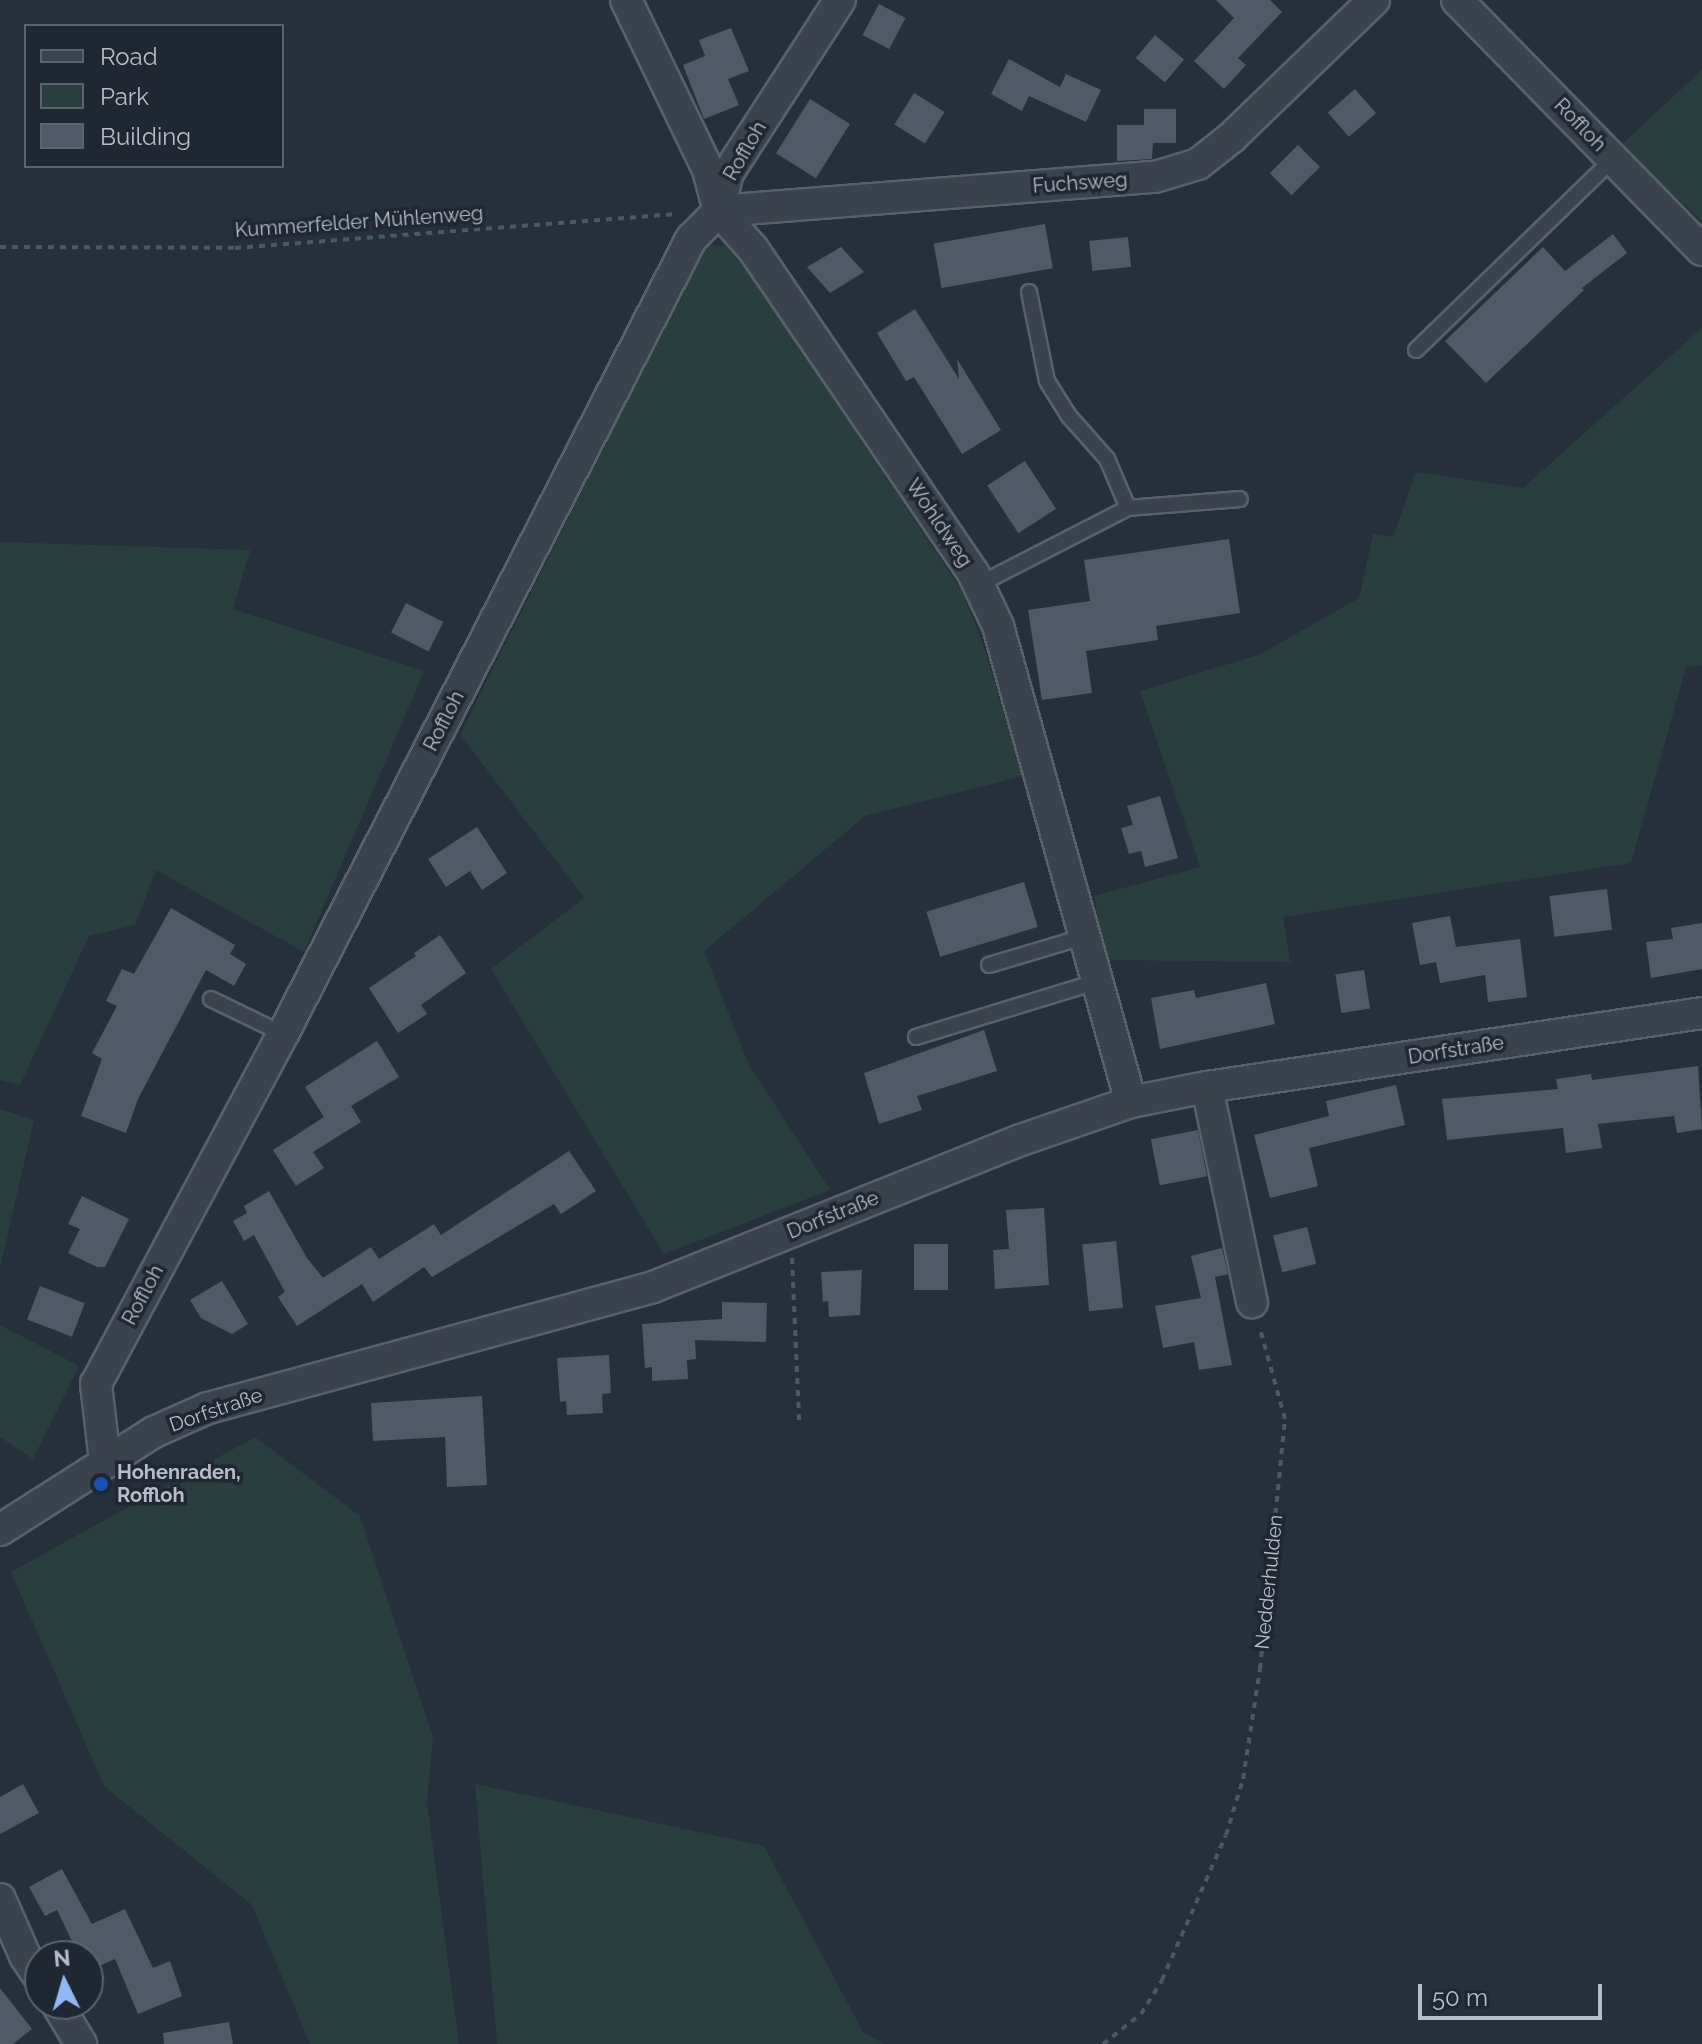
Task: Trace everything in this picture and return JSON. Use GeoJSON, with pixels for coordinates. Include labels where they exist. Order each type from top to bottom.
{"type":"FeatureCollection","features":[{"type":"Feature","properties":{"kind":"street","name":"Wohldweg"},"geometry":{"type":"LineString","coordinates":[[626,0],[708,170],[719,211],[753,249],[978,585],[998,626],[1131,1102]]}},
{"type":"Feature","properties":{"kind":"street","name":"Roffloh"},"geometry":{"type":"LineString","coordinates":[[105,1461],[96,1384],[283,1034],[691,239],[719,211],[728,173],[840,0]]}},
{"type":"Feature","properties":{"kind":"street","name":"Fuchsweg"},"geometry":{"type":"LineString","coordinates":[[719,211],[1155,177],[1198,164],[1231,138],[1374,0]]}},
{"type":"Feature","properties":{"kind":"street","name":"Roffloh"},"geometry":{"type":"LineString","coordinates":[[1457,0],[1702,250]]}},
{"type":"Feature","properties":{"kind":"street","name":"Dorfstraße"},"geometry":{"type":"LineString","coordinates":[[0,1530],[154,1432],[208,1408],[653,1287],[1018,1141],[1131,1102],[1207,1087],[1702,1013]]}},
{"type":"Feature","properties":{"kind":"street"},"geometry":{"type":"LineString","coordinates":[[1207,1087],[1252,1302]]}},
{"type":"Feature","properties":{"kind":"street"},"geometry":{"type":"LineString","coordinates":[[0,1899],[24,1954]]}},
{"type":"Feature","properties":{"kind":"street"},"geometry":{"type":"LineString","coordinates":[[67,2020],[81,2044]]}},
{"type":"Feature","properties":{"kind":"lane"},"geometry":{"type":"LineString","coordinates":[[1416,350],[1613,159]]}},
{"type":"Feature","properties":{"kind":"lane"},"geometry":{"type":"LineString","coordinates":[[1029,292],[1047,381],[1068,415],[1107,459],[1128,508]]}},
{"type":"Feature","properties":{"kind":"lane"},"geometry":{"type":"LineString","coordinates":[[978,585],[1128,508],[1240,499]]}},
{"type":"Feature","properties":{"kind":"lane"},"geometry":{"type":"LineString","coordinates":[[989,965],[1083,937]]}},
{"type":"Feature","properties":{"kind":"lane"},"geometry":{"type":"LineString","coordinates":[[916,1037],[1096,982]]}},
{"type":"Feature","properties":{"kind":"lane"},"geometry":{"type":"LineString","coordinates":[[211,999],[283,1034]]}},
{"type":"Feature","properties":{"kind":"path","name":"Kummerfelder Mühlenweg"},"geometry":{"type":"LineString","coordinates":[[0,247],[235,248],[719,211]]}},
{"type":"Feature","properties":{"kind":"path"},"geometry":{"type":"LineString","coordinates":[[791,1232],[799,1421]]}},
{"type":"Feature","properties":{"kind":"path","name":"Nedderhulden"},"geometry":{"type":"LineString","coordinates":[[1103,2044],[1141,2014],[1162,1980],[1226,1835],[1243,1779],[1285,1419],[1252,1302]]}},
{"type":"Feature","properties":{"kind":"green space"},"geometry":{"type":"Polygon","coordinates":[[[1702,70],[1702,222],[1621,145],[1702,70]]]}},
{"type":"Feature","properties":{"kind":"green space"},"geometry":{"type":"Polygon","coordinates":[[[706,244],[732,247],[962,591],[982,641],[1023,776],[865,816],[704,951],[749,1065],[830,1190],[664,1254],[491,969],[584,898],[460,734],[706,244]]]}},
{"type":"Feature","properties":{"kind":"green space"},"geometry":{"type":"Polygon","coordinates":[[[1702,328],[1702,665],[1686,667],[1631,863],[1283,917],[1290,962],[1105,960],[1094,896],[1200,867],[1140,691],[1261,654],[1359,598],[1373,534],[1393,537],[1416,472],[1523,488],[1702,328]]]}},
{"type":"Feature","properties":{"kind":"green space"},"geometry":{"type":"Polygon","coordinates":[[[0,542],[250,550],[233,609],[424,671],[304,952],[156,870],[135,925],[89,936],[20,1085],[0,1080],[0,542]]]}},
{"type":"Feature","properties":{"kind":"green space"},"geometry":{"type":"Polygon","coordinates":[[[0,1109],[34,1120],[0,1268],[0,1109]]]}},
{"type":"Feature","properties":{"kind":"green space"},"geometry":{"type":"Polygon","coordinates":[[[0,1325],[79,1366],[33,1459],[0,1437],[0,1325]]]}},
{"type":"Feature","properties":{"kind":"green space"},"geometry":{"type":"Polygon","coordinates":[[[255,1437],[360,1516],[433,1737],[427,1803],[459,2044],[310,2044],[252,1905],[104,1786],[11,1572],[255,1437]]]}},
{"type":"Feature","properties":{"kind":"green space"},"geometry":{"type":"Polygon","coordinates":[[[475,1784],[764,1846],[863,2032],[884,2044],[497,2044],[475,1784]]]}},
{"type":"Feature","properties":{"kind":"building"},"geometry":{"type":"Polygon","coordinates":[[[1216,0],[1270,0],[1282,12],[1238,58],[1246,65],[1224,89],[1194,61],[1234,18],[1216,0]]]}},
{"type":"Feature","properties":{"kind":"building"},"geometry":{"type":"Polygon","coordinates":[[[879,4],[905,18],[889,49],[863,35],[879,4]]]}},
{"type":"Feature","properties":{"kind":"building"},"geometry":{"type":"Polygon","coordinates":[[[731,28],[749,71],[728,79],[739,105],[704,119],[683,65],[705,56],[699,40],[731,28]]]}},
{"type":"Feature","properties":{"kind":"building"},"geometry":{"type":"Polygon","coordinates":[[[1155,35],[1184,59],[1165,82],[1136,58],[1155,35]]]}},
{"type":"Feature","properties":{"kind":"building"},"geometry":{"type":"Polygon","coordinates":[[[1009,59],[1060,87],[1066,74],[1101,90],[1086,122],[1029,96],[1022,111],[991,94],[1009,59]]]}},
{"type":"Feature","properties":{"kind":"building"},"geometry":{"type":"Polygon","coordinates":[[[1355,89],[1376,113],[1349,137],[1328,113],[1355,89]]]}},
{"type":"Feature","properties":{"kind":"building"},"geometry":{"type":"Polygon","coordinates":[[[914,93],[945,112],[925,143],[894,124],[914,93]]]}},
{"type":"Feature","properties":{"kind":"building"},"geometry":{"type":"Polygon","coordinates":[[[810,99],[850,124],[816,178],[776,153],[810,99]]]}},
{"type":"Feature","properties":{"kind":"building"},"geometry":{"type":"Polygon","coordinates":[[[1144,109],[1176,109],[1176,143],[1153,143],[1152,159],[1117,161],[1117,125],[1144,125],[1144,109]]]}},
{"type":"Feature","properties":{"kind":"building"},"geometry":{"type":"Polygon","coordinates":[[[1298,145],[1320,167],[1292,195],[1270,173],[1298,145]]]}},
{"type":"Feature","properties":{"kind":"building"},"geometry":{"type":"Polygon","coordinates":[[[1045,224],[1053,268],[942,288],[934,244],[1045,224]]]}},
{"type":"Feature","properties":{"kind":"building"},"geometry":{"type":"Polygon","coordinates":[[[1613,234],[1627,253],[1582,288],[1584,290],[1486,383],[1445,341],[1543,247],[1565,271],[1613,234]]]}},
{"type":"Feature","properties":{"kind":"building"},"geometry":{"type":"Polygon","coordinates":[[[1128,237],[1131,267],[1092,271],[1089,241],[1128,237]]]}},
{"type":"Feature","properties":{"kind":"building"},"geometry":{"type":"Polygon","coordinates":[[[841,247],[864,272],[830,293],[807,267],[841,247]]]}},
{"type":"Feature","properties":{"kind":"building"},"geometry":{"type":"Polygon","coordinates":[[[915,309],[959,379],[957,359],[1001,430],[962,454],[914,377],[906,381],[877,333],[915,309]]]}},
{"type":"Feature","properties":{"kind":"building"},"geometry":{"type":"Polygon","coordinates":[[[1025,461],[1056,509],[1018,533],[987,486],[1025,461]]]}},
{"type":"Feature","properties":{"kind":"building"},"geometry":{"type":"Polygon","coordinates":[[[1229,539],[1240,613],[1156,626],[1158,640],[1086,651],[1092,693],[1042,700],[1028,610],[1090,601],[1084,560],[1229,539]]]}},
{"type":"Feature","properties":{"kind":"building"},"geometry":{"type":"Polygon","coordinates":[[[406,603],[443,622],[428,651],[391,632],[406,603]]]}},
{"type":"Feature","properties":{"kind":"building"},"geometry":{"type":"Polygon","coordinates":[[[1160,796],[1178,858],[1145,867],[1141,851],[1129,854],[1121,828],[1133,825],[1127,806],[1160,796]]]}},
{"type":"Feature","properties":{"kind":"building"},"geometry":{"type":"Polygon","coordinates":[[[477,827],[507,873],[482,890],[470,871],[446,887],[428,859],[477,827]]]}},
{"type":"Feature","properties":{"kind":"building"},"geometry":{"type":"Polygon","coordinates":[[[1024,882],[1038,927],[940,957],[926,912],[1024,882]]]}},
{"type":"Feature","properties":{"kind":"building"},"geometry":{"type":"Polygon","coordinates":[[[1607,889],[1612,930],[1554,937],[1549,896],[1607,889]]]}},
{"type":"Feature","properties":{"kind":"building"},"geometry":{"type":"Polygon","coordinates":[[[171,908],[235,945],[230,954],[246,964],[234,986],[206,970],[138,1099],[126,1133],[81,1116],[102,1059],[92,1053],[117,1006],[106,1001],[122,969],[134,974],[171,908]]]}},
{"type":"Feature","properties":{"kind":"building"},"geometry":{"type":"Polygon","coordinates":[[[1450,916],[1456,947],[1520,939],[1527,997],[1488,1002],[1485,975],[1440,983],[1436,962],[1420,965],[1412,923],[1450,916]]]}},
{"type":"Feature","properties":{"kind":"building"},"geometry":{"type":"Polygon","coordinates":[[[1702,923],[1702,969],[1651,978],[1646,942],[1673,939],[1671,928],[1702,923]]]}},
{"type":"Feature","properties":{"kind":"building"},"geometry":{"type":"Polygon","coordinates":[[[440,935],[466,973],[421,1005],[427,1014],[398,1033],[369,988],[416,956],[414,953],[440,935]]]}},
{"type":"Feature","properties":{"kind":"building"},"geometry":{"type":"Polygon","coordinates":[[[1364,970],[1370,1009],[1341,1013],[1335,975],[1364,970]]]}},
{"type":"Feature","properties":{"kind":"building"},"geometry":{"type":"Polygon","coordinates":[[[1266,983],[1275,1024],[1160,1049],[1151,998],[1194,990],[1196,998],[1266,983]]]}},
{"type":"Feature","properties":{"kind":"building"},"geometry":{"type":"Polygon","coordinates":[[[984,1030],[997,1071],[917,1096],[922,1110],[879,1124],[864,1073],[984,1030]]]}},
{"type":"Feature","properties":{"kind":"building"},"geometry":{"type":"Polygon","coordinates":[[[377,1041],[399,1077],[351,1106],[361,1122],[313,1152],[324,1168],[296,1186],[273,1150],[324,1117],[305,1087],[377,1041]]]}},
{"type":"Feature","properties":{"kind":"building"},"geometry":{"type":"Polygon","coordinates":[[[1698,1066],[1702,1129],[1677,1133],[1674,1116],[1598,1124],[1602,1148],[1566,1153],[1563,1128],[1447,1140],[1442,1099],[1558,1089],[1556,1079],[1591,1074],[1592,1080],[1698,1066]]]}},
{"type":"Feature","properties":{"kind":"building"},"geometry":{"type":"Polygon","coordinates":[[[1396,1085],[1405,1125],[1309,1148],[1318,1186],[1270,1198],[1254,1135],[1329,1116],[1326,1101],[1396,1085]]]}},
{"type":"Feature","properties":{"kind":"building"},"geometry":{"type":"Polygon","coordinates":[[[1198,1130],[1207,1176],[1160,1185],[1151,1139],[1198,1130]]]}},
{"type":"Feature","properties":{"kind":"building"},"geometry":{"type":"Polygon","coordinates":[[[569,1151],[596,1191],[561,1214],[554,1204],[432,1277],[424,1267],[373,1302],[362,1284],[297,1326],[278,1297],[285,1292],[254,1235],[244,1241],[233,1221],[247,1213],[244,1206],[269,1191],[307,1258],[323,1278],[371,1247],[379,1259],[434,1224],[441,1235],[569,1151]]]}},
{"type":"Feature","properties":{"kind":"building"},"geometry":{"type":"Polygon","coordinates":[[[82,1196],[129,1219],[105,1267],[97,1267],[68,1253],[80,1229],[68,1224],[82,1196]]]}},
{"type":"Feature","properties":{"kind":"building"},"geometry":{"type":"Polygon","coordinates":[[[1044,1208],[1049,1285],[995,1289],[993,1250],[1009,1249],[1006,1210],[1044,1208]]]}},
{"type":"Feature","properties":{"kind":"building"},"geometry":{"type":"Polygon","coordinates":[[[1307,1227],[1316,1264],[1282,1272],[1273,1235],[1307,1227]]]}},
{"type":"Feature","properties":{"kind":"building"},"geometry":{"type":"Polygon","coordinates":[[[1116,1241],[1123,1308],[1089,1311],[1082,1245],[1116,1241]]]}},
{"type":"Feature","properties":{"kind":"building"},"geometry":{"type":"Polygon","coordinates":[[[914,1244],[948,1244],[948,1290],[914,1290],[914,1244]]]}},
{"type":"Feature","properties":{"kind":"building"},"geometry":{"type":"Polygon","coordinates":[[[1222,1248],[1228,1274],[1215,1277],[1232,1365],[1199,1370],[1194,1342],[1163,1348],[1155,1306],[1201,1298],[1191,1256],[1222,1248]]]}},
{"type":"Feature","properties":{"kind":"building"},"geometry":{"type":"Polygon","coordinates":[[[862,1270],[860,1315],[829,1317],[828,1301],[823,1302],[821,1272],[862,1270]]]}},
{"type":"Feature","properties":{"kind":"building"},"geometry":{"type":"Polygon","coordinates":[[[222,1281],[248,1324],[232,1334],[201,1318],[190,1300],[222,1281]]]}},
{"type":"Feature","properties":{"kind":"building"},"geometry":{"type":"Polygon","coordinates":[[[40,1286],[85,1303],[72,1337],[27,1320],[40,1286]]]}},
{"type":"Feature","properties":{"kind":"building"},"geometry":{"type":"Polygon","coordinates":[[[722,1302],[767,1303],[766,1342],[695,1340],[696,1359],[687,1360],[688,1379],[652,1381],[652,1367],[645,1368],[642,1324],[722,1319],[722,1302]]]}},
{"type":"Feature","properties":{"kind":"building"},"geometry":{"type":"Polygon","coordinates":[[[609,1355],[611,1393],[602,1394],[603,1413],[567,1415],[566,1401],[560,1402],[557,1358],[609,1355]]]}},
{"type":"Feature","properties":{"kind":"building"},"geometry":{"type":"Polygon","coordinates":[[[482,1396],[487,1485],[447,1487],[445,1437],[373,1441],[371,1403],[482,1396]]]}},
{"type":"Feature","properties":{"kind":"building"},"geometry":{"type":"Polygon","coordinates":[[[23,1784],[39,1813],[0,1834],[0,1797],[23,1784]]]}},
{"type":"Feature","properties":{"kind":"building"},"geometry":{"type":"Polygon","coordinates":[[[62,1869],[92,1924],[125,1909],[153,1968],[170,1961],[182,1996],[138,2014],[115,1959],[104,1964],[104,1940],[71,1940],[57,1910],[45,1916],[29,1887],[62,1869]]]}},
{"type":"Feature","properties":{"kind":"building"},"geometry":{"type":"Polygon","coordinates":[[[0,1988],[32,2029],[13,2044],[0,2044],[0,1988]]]}},
{"type":"Feature","properties":{"kind":"building"},"geometry":{"type":"Polygon","coordinates":[[[229,2022],[233,2044],[164,2044],[163,2033],[229,2022]]]}},
{"type":"Feature","properties":{"kind":"place","name":"Hohenraden, Roffloh"},"geometry":{"type":"Point","coordinates":[101,1484]}}]}
